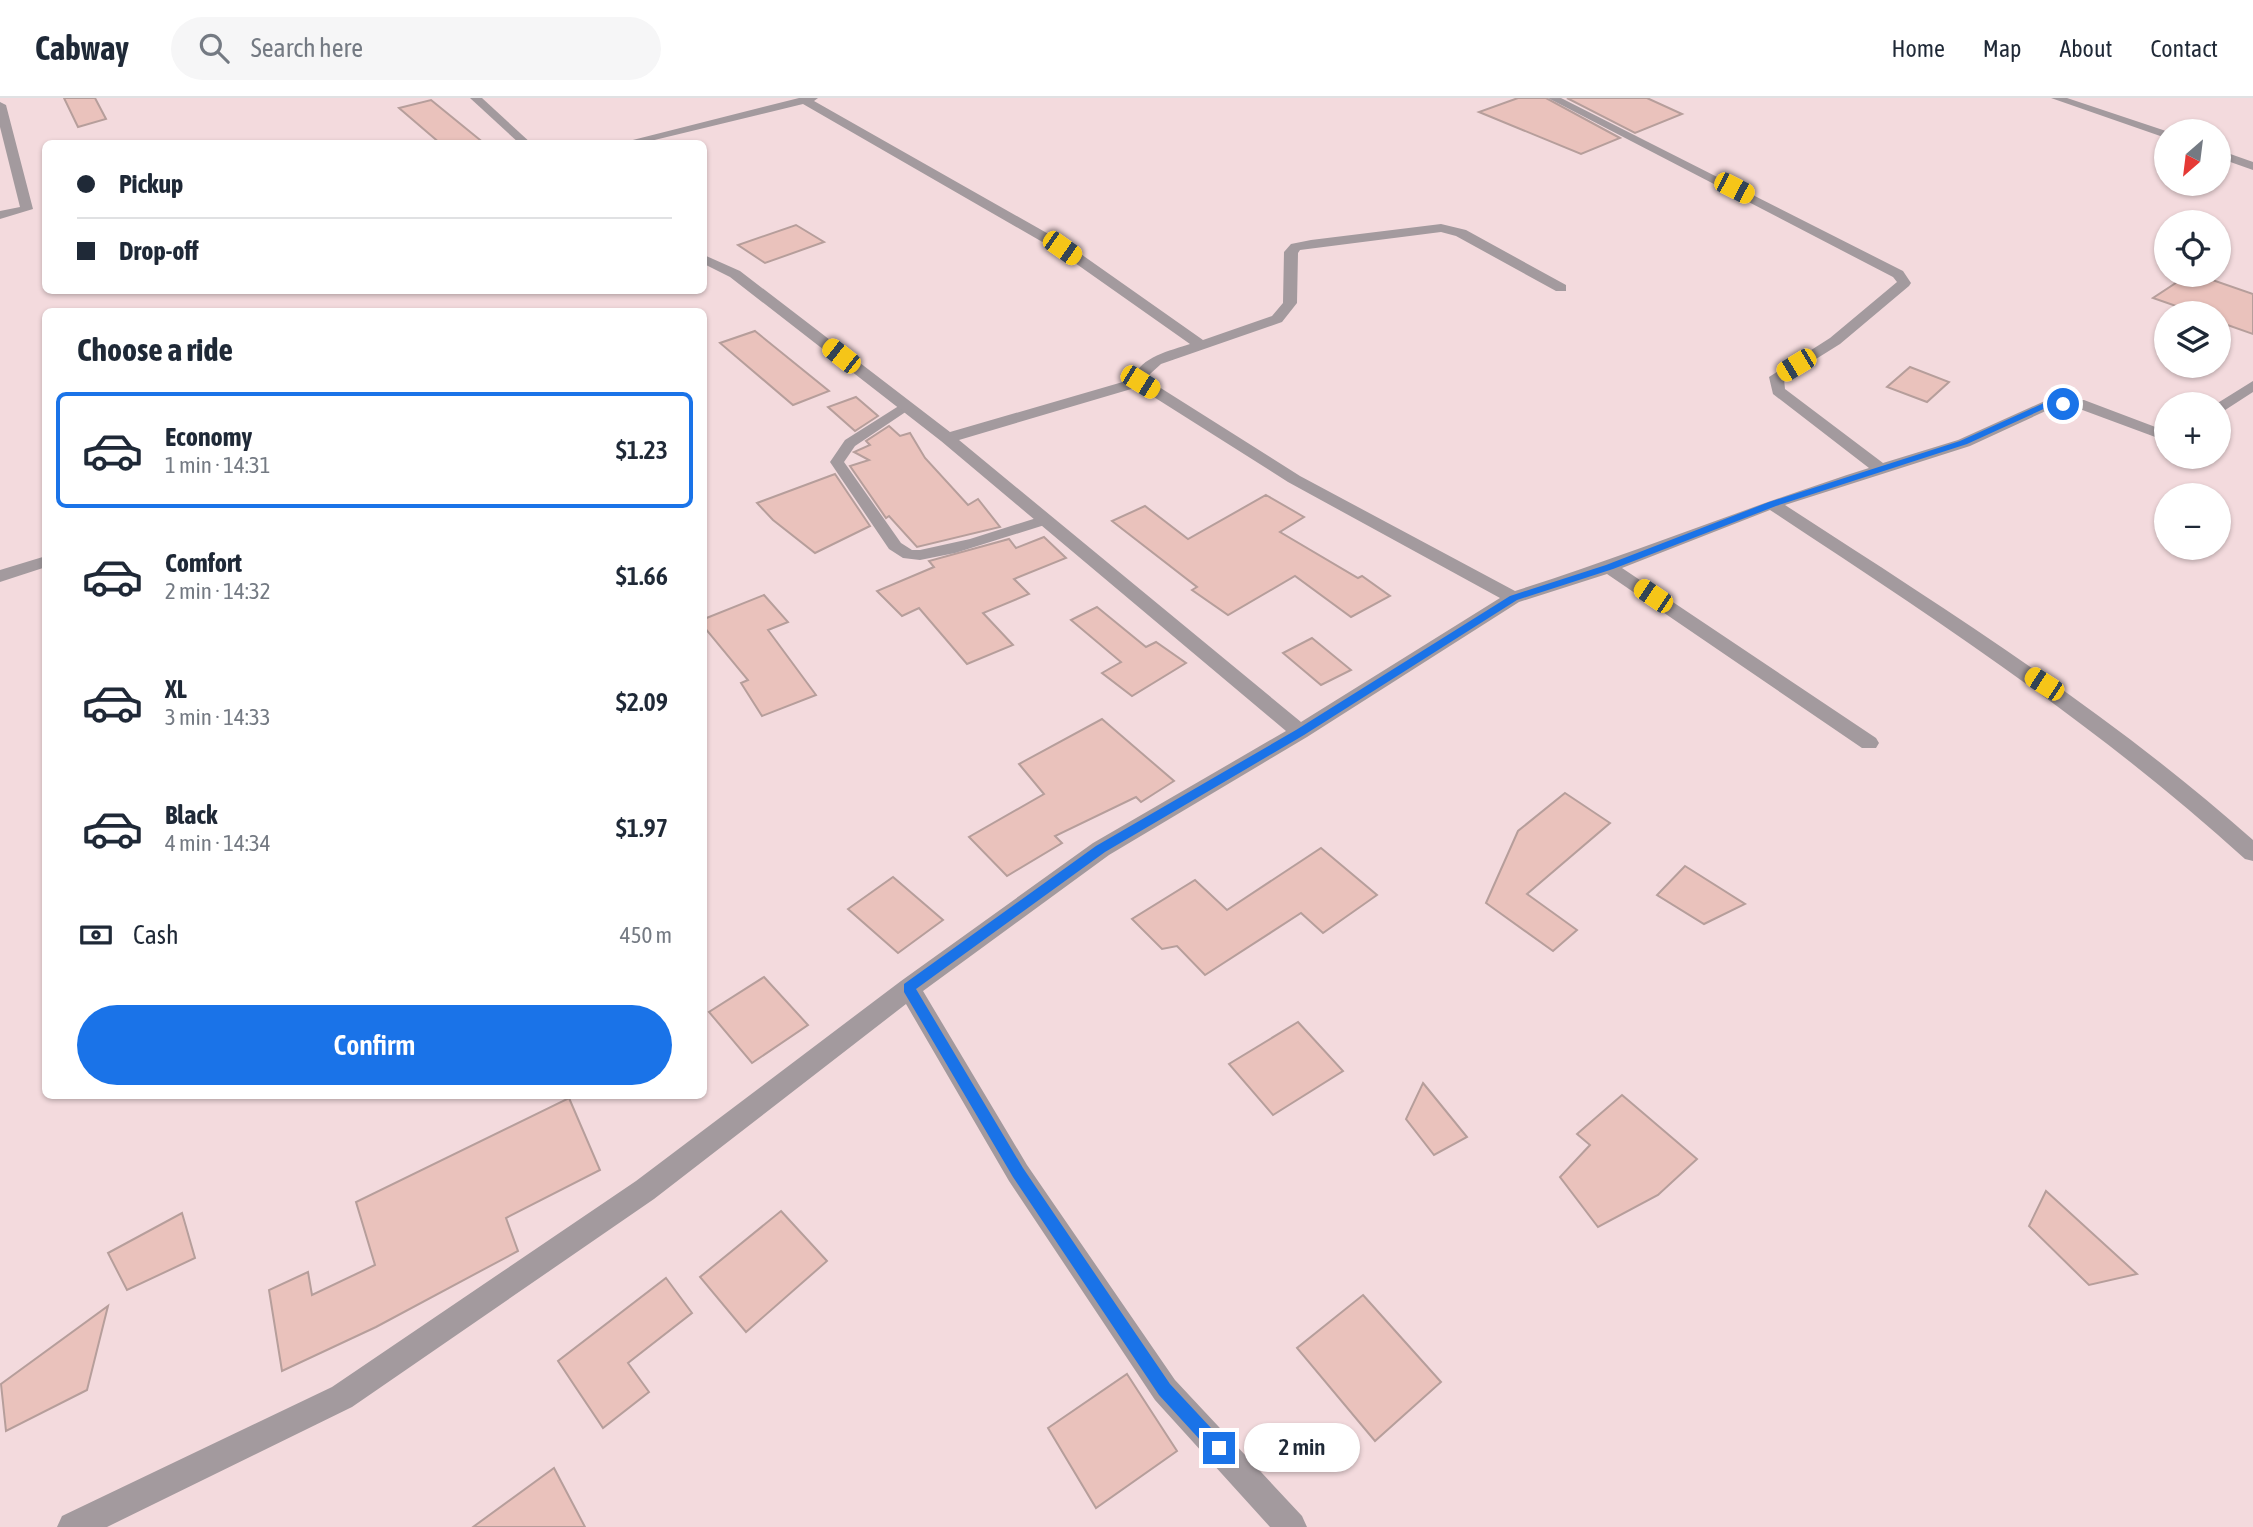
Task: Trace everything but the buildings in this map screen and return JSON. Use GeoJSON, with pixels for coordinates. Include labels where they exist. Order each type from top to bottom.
{"type":"FeatureCollection","features":[{"type":"Feature","properties":{"kind":"street"},"geometry":{"type":"LineString","coordinates":[[475,98],[522,140]]}},
{"type":"Feature","properties":{"kind":"street"},"geometry":{"type":"LineString","coordinates":[[1553,98],[1898,274],[1904,283],[1845,333],[1776,377],[1777,391],[1880,469]]}},
{"type":"Feature","properties":{"kind":"street"},"geometry":{"type":"LineString","coordinates":[[2056,98],[2154,131]]}},
{"type":"Feature","properties":{"kind":"street"},"geometry":{"type":"LineString","coordinates":[[639,140],[808,99],[1062,248],[1201,345]]}},
{"type":"Feature","properties":{"kind":"street"},"geometry":{"type":"LineString","coordinates":[[0,106],[31,209],[0,215]]}},
{"type":"Feature","properties":{"kind":"street"},"geometry":{"type":"LineString","coordinates":[[2231,158],[2253,166]]}},
{"type":"Feature","properties":{"kind":"street"},"geometry":{"type":"LineString","coordinates":[[1140,382],[1143,372],[1156,361],[1277,319],[1290,303],[1291,252],[1296,247],[1441,228],[1461,233],[1561,288]]}},
{"type":"Feature","properties":{"kind":"street"},"geometry":{"type":"LineString","coordinates":[[707,260],[735,274],[947,438],[1300,733]]}},
{"type":"Feature","properties":{"kind":"street"},"geometry":{"type":"LineString","coordinates":[[947,438],[1140,382],[1294,479],[1513,598]]}},
{"type":"Feature","properties":{"kind":"street"},"geometry":{"type":"LineString","coordinates":[[2231,402],[2251,389]]}},
{"type":"Feature","properties":{"kind":"street"},"geometry":{"type":"LineString","coordinates":[[73,1527],[342,1397],[645,1190],[909,988],[1101,849],[1300,733],[1513,598],[1609,567],[1772,504],[1964,443],[2047,405],[2079,403],[2154,431]]}},
{"type":"Feature","properties":{"kind":"street"},"geometry":{"type":"LineString","coordinates":[[1772,504],[2044,684],[2217,818],[2253,853]]}},
{"type":"Feature","properties":{"kind":"street"},"geometry":{"type":"LineString","coordinates":[[0,576],[42,562]]}},
{"type":"Feature","properties":{"kind":"street"},"geometry":{"type":"LineString","coordinates":[[1609,567],[1869,743]]}},
{"type":"Feature","properties":{"kind":"street"},"geometry":{"type":"LineString","coordinates":[[909,988],[1018,1173],[1165,1390],[1291,1527]]}},
{"type":"Feature","properties":{"kind":"lane"},"geometry":{"type":"LineString","coordinates":[[905,406],[850,443],[837,462],[895,546],[909,555],[925,553],[971,544],[1046,520]]}},
{"type":"Feature","properties":{"kind":"route"},"geometry":{"type":"LineString","coordinates":[[1219,1448],[1165,1390],[1018,1173],[909,988],[1101,849],[1300,733],[1513,598],[1609,567],[1772,504],[1964,443],[2047,405],[2063,404]]}}]}
